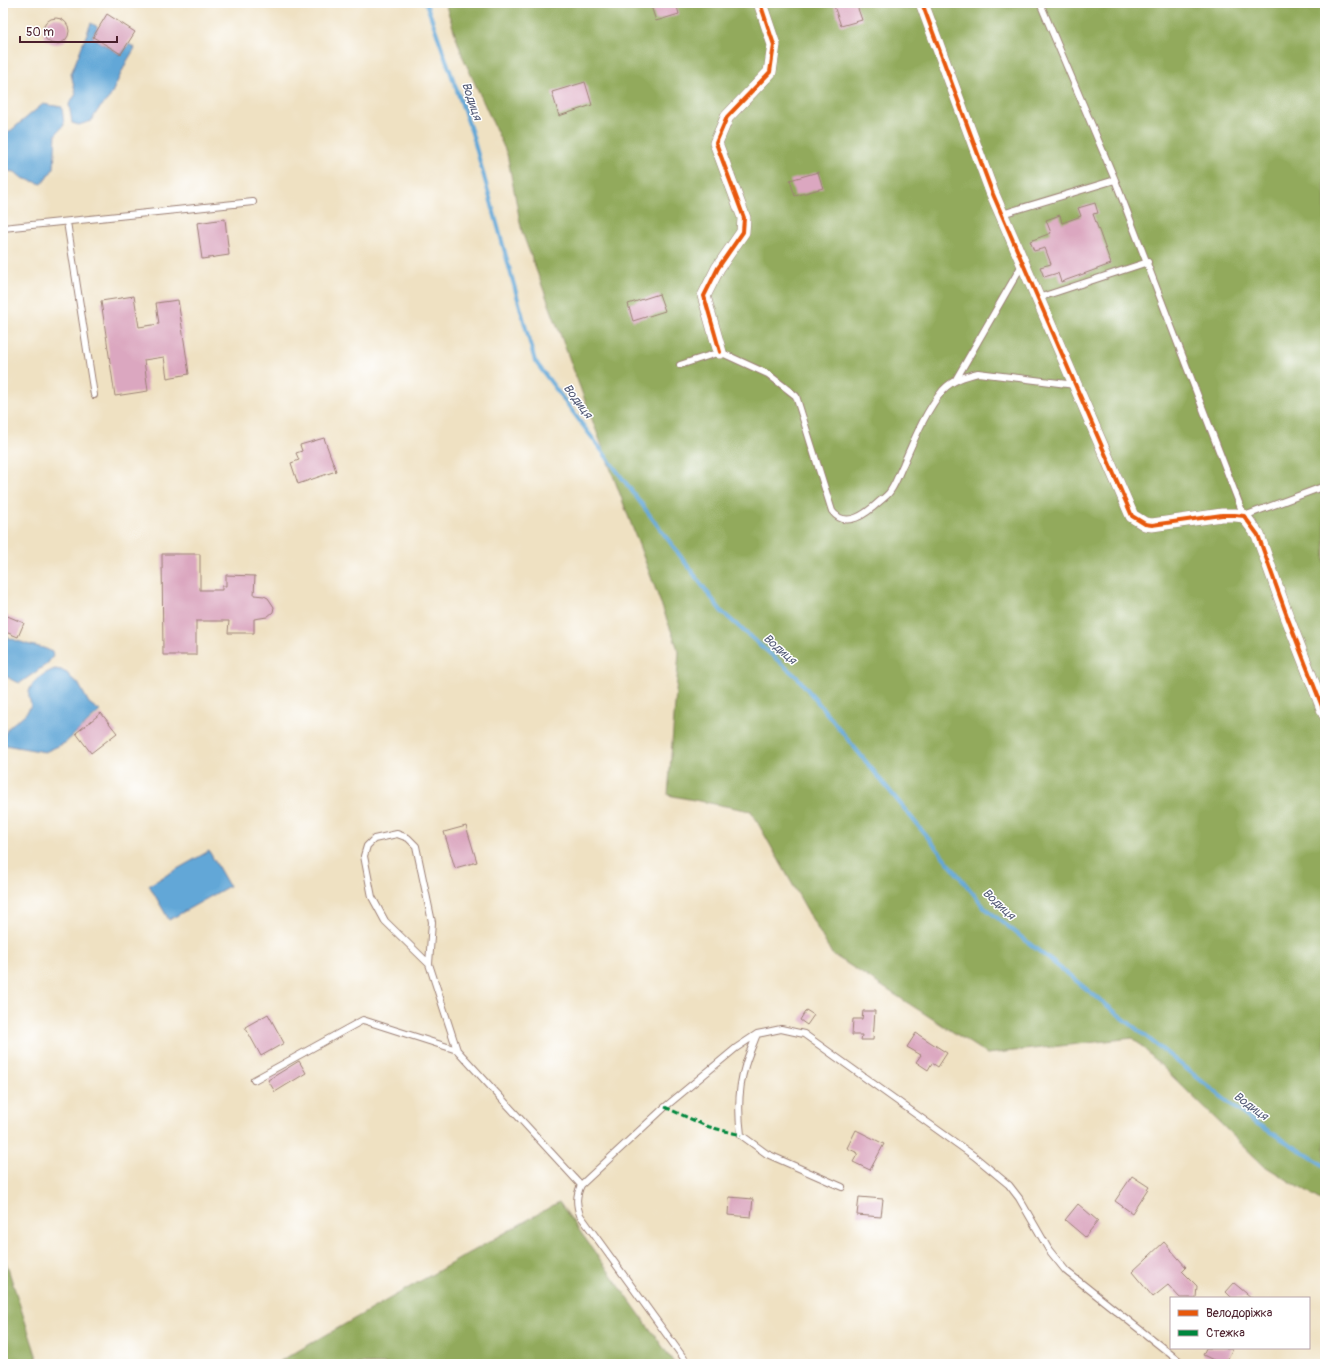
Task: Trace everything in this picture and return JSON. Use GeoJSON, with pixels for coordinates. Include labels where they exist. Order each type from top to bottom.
{"type":"FeatureCollection","features":[{"type":"Feature","properties":{"kind":"street"},"geometry":{"type":"LineString","coordinates":[[720,352],[704,296],[718,268],[743,232],[744,218],[716,143],[726,118],[770,72],[774,45],[760,3]]}},
{"type":"Feature","properties":{"kind":"street"},"geometry":{"type":"LineString","coordinates":[[922,3],[992,192],[1132,516],[1145,524],[1152,525],[1222,515],[1235,514],[1244,516],[1258,535],[1288,619],[1325,714]]}},
{"type":"Feature","properties":{"kind":"lane"},"geometry":{"type":"LineString","coordinates":[[1040,3],[1148,262],[1244,516],[1325,486]]}},
{"type":"Feature","properties":{"kind":"lane"},"geometry":{"type":"LineString","coordinates":[[1002,214],[1115,180]]}},
{"type":"Feature","properties":{"kind":"lane"},"geometry":{"type":"LineString","coordinates":[[3,228],[253,202]]}},
{"type":"Feature","properties":{"kind":"lane"},"geometry":{"type":"LineString","coordinates":[[67,222],[94,395]]}},
{"type":"Feature","properties":{"kind":"lane"},"geometry":{"type":"LineString","coordinates":[[1038,298],[1148,262]]}},
{"type":"Feature","properties":{"kind":"lane"},"geometry":{"type":"LineString","coordinates":[[955,380],[1023,263]]}},
{"type":"Feature","properties":{"kind":"lane"},"geometry":{"type":"LineString","coordinates":[[680,365],[720,352],[768,374],[796,396],[832,511],[836,517],[843,520],[857,518],[872,509],[891,490],[932,406],[945,388],[955,380],[978,373],[1077,386]]}},
{"type":"Feature","properties":{"kind":"lane"},"geometry":{"type":"LineString","coordinates":[[429,964],[385,921],[372,897],[364,856],[367,846],[374,839],[397,834],[408,838],[416,846],[432,922],[429,964],[457,1050],[581,1185]]}},
{"type":"Feature","properties":{"kind":"lane"},"geometry":{"type":"LineString","coordinates":[[254,1080],[363,1020],[457,1050]]}},
{"type":"Feature","properties":{"kind":"lane"},"geometry":{"type":"LineString","coordinates":[[688,1364],[580,1215],[577,1208],[576,1199],[581,1185],[665,1107],[736,1048],[757,1034],[781,1029],[804,1034],[974,1156],[1009,1185],[1019,1198],[1050,1250],[1066,1271],[1183,1364]]}},
{"type":"Feature","properties":{"kind":"lane"},"geometry":{"type":"LineString","coordinates":[[757,1034],[744,1067],[739,1095],[741,1135],[768,1154],[842,1187]]}},
{"type":"Feature","properties":{"kind":"green space"},"geometry":{"type":"Polygon","coordinates":[[[445,3],[1325,3],[1325,1203],[1263,1165],[1133,1038],[987,1054],[832,954],[751,811],[668,795],[679,652],[522,232],[507,154],[462,55],[445,3]]]}},
{"type":"Feature","properties":{"kind":"green space"},"geometry":{"type":"Polygon","coordinates":[[[559,1202],[675,1364],[275,1364],[559,1202]]]}},
{"type":"Feature","properties":{"kind":"green space"},"geometry":{"type":"Polygon","coordinates":[[[3,1253],[39,1364],[3,1364],[3,1253]]]}},
{"type":"Feature","properties":{"kind":"water"},"geometry":{"type":"Polygon","coordinates":[[[91,23],[98,27],[92,37],[121,55],[129,44],[135,48],[127,61],[110,97],[98,110],[91,121],[79,125],[72,123],[69,104],[76,94],[71,74],[91,23]]]}},
{"type":"Feature","properties":{"kind":"water"},"geometry":{"type":"Polygon","coordinates":[[[43,104],[62,107],[64,125],[56,134],[54,168],[42,184],[22,178],[15,172],[7,171],[3,166],[3,137],[43,104]]]}},
{"type":"Feature","properties":{"kind":"water"},"geometry":{"type":"Polygon","coordinates":[[[3,636],[45,649],[52,652],[53,656],[47,664],[20,683],[12,680],[3,674],[3,636]]]}},
{"type":"Feature","properties":{"kind":"water"},"geometry":{"type":"Polygon","coordinates":[[[55,669],[67,673],[78,683],[89,703],[100,711],[65,743],[45,752],[5,745],[4,738],[8,728],[30,708],[29,692],[33,683],[41,676],[55,669]]]}},
{"type":"Feature","properties":{"kind":"water"},"geometry":{"type":"Polygon","coordinates":[[[209,851],[229,886],[169,920],[149,885],[209,851]]]}},
{"type":"Feature","properties":{"kind":"building"},"geometry":{"type":"Polygon","coordinates":[[[650,3],[676,3],[679,14],[656,21],[650,3]]]}},
{"type":"Feature","properties":{"kind":"building"},"geometry":{"type":"Polygon","coordinates":[[[833,3],[856,3],[862,20],[841,26],[833,3]]]}},
{"type":"Feature","properties":{"kind":"building"},"geometry":{"type":"Polygon","coordinates":[[[107,14],[135,32],[121,54],[93,37],[107,14]]]}},
{"type":"Feature","properties":{"kind":"building"},"geometry":{"type":"Polygon","coordinates":[[[56,18],[66,21],[69,31],[66,41],[56,44],[46,41],[43,31],[46,21],[56,18]]]}},
{"type":"Feature","properties":{"kind":"building"},"geometry":{"type":"Polygon","coordinates":[[[585,82],[592,105],[559,116],[552,92],[585,82]]]}},
{"type":"Feature","properties":{"kind":"building"},"geometry":{"type":"Polygon","coordinates":[[[818,172],[823,188],[795,196],[790,180],[818,172]]]}},
{"type":"Feature","properties":{"kind":"building"},"geometry":{"type":"Polygon","coordinates":[[[1095,203],[1098,213],[1093,214],[1111,264],[1061,282],[1058,273],[1044,277],[1040,267],[1051,264],[1045,248],[1034,251],[1030,241],[1051,233],[1046,220],[1060,215],[1062,223],[1081,216],[1078,208],[1095,203]]]}},
{"type":"Feature","properties":{"kind":"building"},"geometry":{"type":"Polygon","coordinates":[[[225,219],[229,255],[202,259],[197,223],[225,219]]]}},
{"type":"Feature","properties":{"kind":"building"},"geometry":{"type":"Polygon","coordinates":[[[659,294],[665,311],[633,321],[628,304],[659,294]]]}},
{"type":"Feature","properties":{"kind":"building"},"geometry":{"type":"Polygon","coordinates":[[[134,296],[139,327],[159,324],[156,303],[178,300],[189,374],[167,378],[164,357],[144,360],[148,391],[115,396],[101,301],[134,296]]]}},
{"type":"Feature","properties":{"kind":"building"},"geometry":{"type":"Polygon","coordinates":[[[324,438],[336,471],[298,484],[291,463],[299,460],[296,453],[302,451],[300,445],[324,438]]]}},
{"type":"Feature","properties":{"kind":"building"},"geometry":{"type":"Polygon","coordinates":[[[162,554],[200,554],[200,590],[222,590],[222,586],[226,586],[226,575],[255,576],[254,595],[268,598],[274,607],[273,612],[267,617],[254,619],[254,633],[228,633],[229,621],[196,621],[196,655],[163,655],[162,554]]]}},
{"type":"Feature","properties":{"kind":"building"},"geometry":{"type":"Polygon","coordinates":[[[5,615],[24,623],[18,637],[3,631],[3,620],[5,615]]]}},
{"type":"Feature","properties":{"kind":"building"},"geometry":{"type":"Polygon","coordinates":[[[101,713],[117,733],[91,753],[76,733],[101,713]]]}},
{"type":"Feature","properties":{"kind":"building"},"geometry":{"type":"Polygon","coordinates":[[[466,826],[477,862],[455,868],[444,832],[466,826]]]}},
{"type":"Feature","properties":{"kind":"building"},"geometry":{"type":"Polygon","coordinates":[[[806,1010],[814,1015],[807,1025],[800,1020],[806,1010]]]}},
{"type":"Feature","properties":{"kind":"building"},"geometry":{"type":"Polygon","coordinates":[[[863,1011],[875,1011],[873,1040],[861,1040],[862,1035],[852,1035],[853,1019],[862,1019],[863,1011]]]}},
{"type":"Feature","properties":{"kind":"building"},"geometry":{"type":"Polygon","coordinates":[[[268,1014],[284,1043],[261,1056],[245,1027],[268,1014]]]}},
{"type":"Feature","properties":{"kind":"building"},"geometry":{"type":"Polygon","coordinates":[[[916,1033],[947,1053],[938,1067],[932,1063],[928,1070],[916,1062],[921,1055],[907,1047],[916,1033]]]}},
{"type":"Feature","properties":{"kind":"building"},"geometry":{"type":"Polygon","coordinates":[[[299,1061],[306,1073],[275,1092],[268,1080],[299,1061]]]}},
{"type":"Feature","properties":{"kind":"building"},"geometry":{"type":"Polygon","coordinates":[[[856,1130],[884,1144],[870,1170],[853,1162],[858,1153],[847,1148],[856,1130]]]}},
{"type":"Feature","properties":{"kind":"building"},"geometry":{"type":"Polygon","coordinates":[[[1132,1176],[1149,1187],[1132,1213],[1115,1201],[1132,1176]]]}},
{"type":"Feature","properties":{"kind":"building"},"geometry":{"type":"Polygon","coordinates":[[[729,1197],[753,1199],[751,1217],[728,1215],[729,1197]]]}},
{"type":"Feature","properties":{"kind":"building"},"geometry":{"type":"Polygon","coordinates":[[[859,1197],[883,1199],[881,1217],[857,1215],[859,1197]]]}},
{"type":"Feature","properties":{"kind":"building"},"geometry":{"type":"Polygon","coordinates":[[[1078,1204],[1098,1221],[1085,1237],[1065,1220],[1078,1204]]]}},
{"type":"Feature","properties":{"kind":"building"},"geometry":{"type":"Polygon","coordinates":[[[1164,1242],[1186,1267],[1182,1271],[1197,1286],[1196,1297],[1179,1297],[1168,1285],[1153,1297],[1132,1272],[1164,1242]]]}},
{"type":"Feature","properties":{"kind":"building"},"geometry":{"type":"Polygon","coordinates":[[[1234,1283],[1251,1297],[1231,1297],[1226,1292],[1234,1283]]]}},
{"type":"Feature","properties":{"kind":"building"},"geometry":{"type":"Polygon","coordinates":[[[1206,1349],[1232,1349],[1225,1364],[1203,1355],[1206,1349]]]}},
{"type":"Feature","properties":{"kind":"waterway","name":"Водиця"},"geometry":{"type":"LineString","coordinates":[[426,3],[472,133],[535,361],[722,612],[798,678],[985,908],[1248,1118],[1325,1166]]}},
{"type":"Feature","properties":{"kind":"marked path"},"geometry":{"type":"LineString","coordinates":[[665,1107],[706,1126],[741,1135]]}},
{"type":"Feature","properties":{"kind":"cycle path"},"geometry":{"type":"LineString","coordinates":[[720,352],[704,296],[718,268],[743,232],[744,218],[716,143],[727,117],[770,72],[774,45],[760,3]]}},
{"type":"Feature","properties":{"kind":"cycle path"},"geometry":{"type":"LineString","coordinates":[[922,3],[992,192],[1132,516],[1145,524],[1152,525],[1222,515],[1244,516],[1258,535],[1288,619],[1325,714]]}}]}
